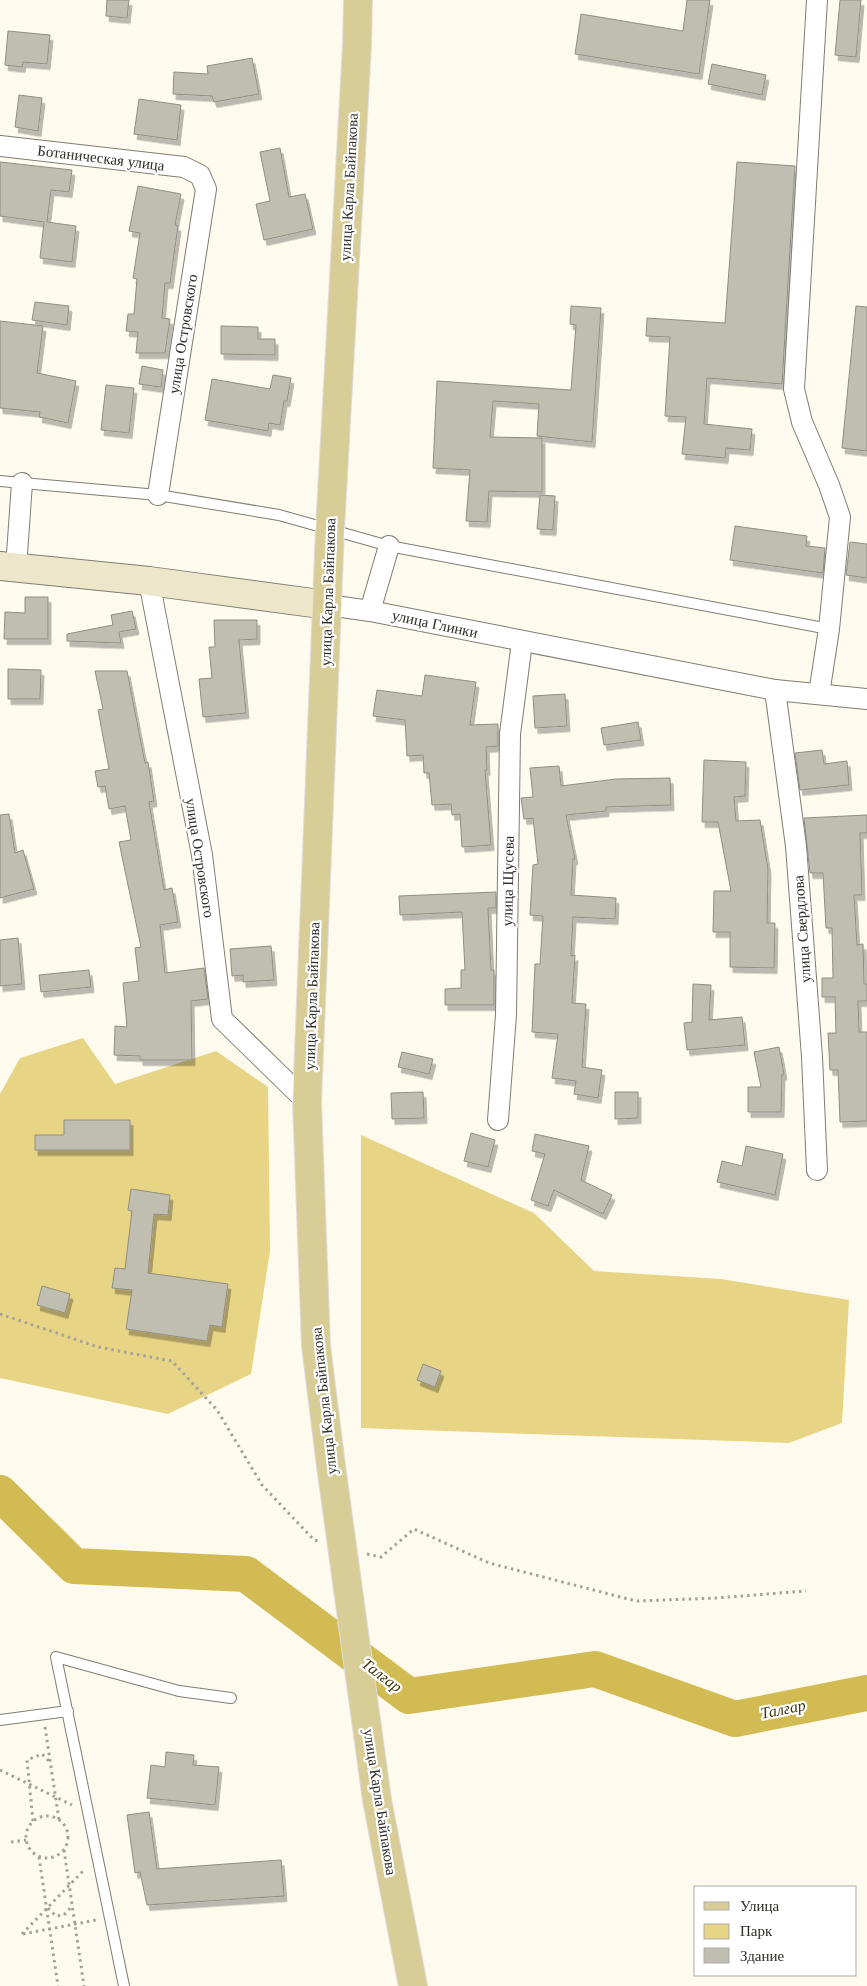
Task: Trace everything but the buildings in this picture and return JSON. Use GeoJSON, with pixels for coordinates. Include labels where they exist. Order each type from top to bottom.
{"type":"FeatureCollection","features":[{"type":"Feature","properties":{"kind":"main road","name":"улица Карла Байпакова"},"geometry":{"type":"LineString","coordinates":[[358,0],[357,55],[330,529],[307,1102],[316,1346],[377,1800],[413,1986]]}},
{"type":"Feature","properties":{"kind":"main road","name":"улица Глинки"},"geometry":{"type":"LineString","coordinates":[[8,567],[149,581],[328,605]]}},
{"type":"Feature","properties":{"kind":"street"},"geometry":{"type":"LineString","coordinates":[[817,0],[794,389],[802,422],[830,485],[840,517],[829,628],[819,694]]}},
{"type":"Feature","properties":{"kind":"street","name":"Ботаническая улица"},"geometry":{"type":"LineString","coordinates":[[0,146],[184,167],[200,175]]}},
{"type":"Feature","properties":{"kind":"street","name":"улица Островского"},"geometry":{"type":"LineString","coordinates":[[158,495],[206,190],[200,175]]}},
{"type":"Feature","properties":{"kind":"street"},"geometry":{"type":"LineString","coordinates":[[8,567],[22,483]]}},
{"type":"Feature","properties":{"kind":"street"},"geometry":{"type":"LineString","coordinates":[[370,611],[389,546]]}},
{"type":"Feature","properties":{"kind":"street","name":"улица Островского"},"geometry":{"type":"LineString","coordinates":[[149,581],[202,855],[222,1019],[307,1102]]}},
{"type":"Feature","properties":{"kind":"street","name":"улица Глинки"},"geometry":{"type":"LineString","coordinates":[[328,605],[370,611],[775,690],[867,700]]}},
{"type":"Feature","properties":{"kind":"street","name":"улица Щусева"},"geometry":{"type":"LineString","coordinates":[[498,1120],[506,1015],[510,734],[522,642]]}},
{"type":"Feature","properties":{"kind":"street","name":"улица Свердлова"},"geometry":{"type":"LineString","coordinates":[[775,690],[796,846],[812,1057],[817,1170]]}},
{"type":"Feature","properties":{"kind":"lane"},"geometry":{"type":"LineString","coordinates":[[0,482],[158,495],[279,515],[389,546],[829,628]]}},
{"type":"Feature","properties":{"kind":"lane"},"geometry":{"type":"LineString","coordinates":[[124,1986],[56,1657],[179,1691],[231,1698]]}},
{"type":"Feature","properties":{"kind":"lane"},"geometry":{"type":"LineString","coordinates":[[0,1720],[68,1711]]}},
{"type":"Feature","properties":{"kind":"path"},"geometry":{"type":"LineString","coordinates":[[0,1314],[98,1347],[172,1361],[217,1410],[262,1484],[314,1540],[324,1542]]}},
{"type":"Feature","properties":{"kind":"path"},"geometry":{"type":"LineString","coordinates":[[362,1552],[381,1557],[414,1529],[490,1563],[636,1600],[716,1598],[806,1590]]}},
{"type":"Feature","properties":{"kind":"path"},"geometry":{"type":"LineString","coordinates":[[43,1714],[59,1820],[67,1831],[68,1838],[64,1850],[84,1986]]}},
{"type":"Feature","properties":{"kind":"path"},"geometry":{"type":"LineString","coordinates":[[33,1821],[28,1760],[42,1754],[50,1762]]}},
{"type":"Feature","properties":{"kind":"path"},"geometry":{"type":"LineString","coordinates":[[0,1770],[89,1813]]}},
{"type":"Feature","properties":{"kind":"path"},"geometry":{"type":"LineString","coordinates":[[59,1820],[46,1816],[33,1821],[29,1826],[26,1840],[32,1853],[39,1857],[52,1858],[64,1850]]}},
{"type":"Feature","properties":{"kind":"path"},"geometry":{"type":"LineString","coordinates":[[11,1842],[26,1840]]}},
{"type":"Feature","properties":{"kind":"path"},"geometry":{"type":"LineString","coordinates":[[98,1856],[22,1934],[110,1918]]}},
{"type":"Feature","properties":{"kind":"path"},"geometry":{"type":"LineString","coordinates":[[39,1857],[58,1986]]}},
{"type":"Feature","properties":{"kind":"path"},"geometry":{"type":"LineString","coordinates":[[48,1908],[56,1916],[64,1915],[72,1906]]}},
{"type":"Feature","properties":{"kind":"green space"},"geometry":{"type":"Polygon","coordinates":[[[83,1038],[115,1084],[216,1051],[268,1087],[270,1251],[251,1374],[168,1414],[0,1378],[0,1094],[20,1058],[83,1038]]]}},
{"type":"Feature","properties":{"kind":"green space"},"geometry":{"type":"Polygon","coordinates":[[[361,1135],[534,1213],[594,1271],[721,1279],[849,1300],[842,1423],[789,1443],[361,1428],[361,1135]]]}},
{"type":"Feature","properties":{"kind":"waterway","name":"Талғар"},"geometry":{"type":"LineString","coordinates":[[0,1493],[74,1566],[246,1574],[409,1696],[595,1669],[735,1719],[867,1693]]}}]}
